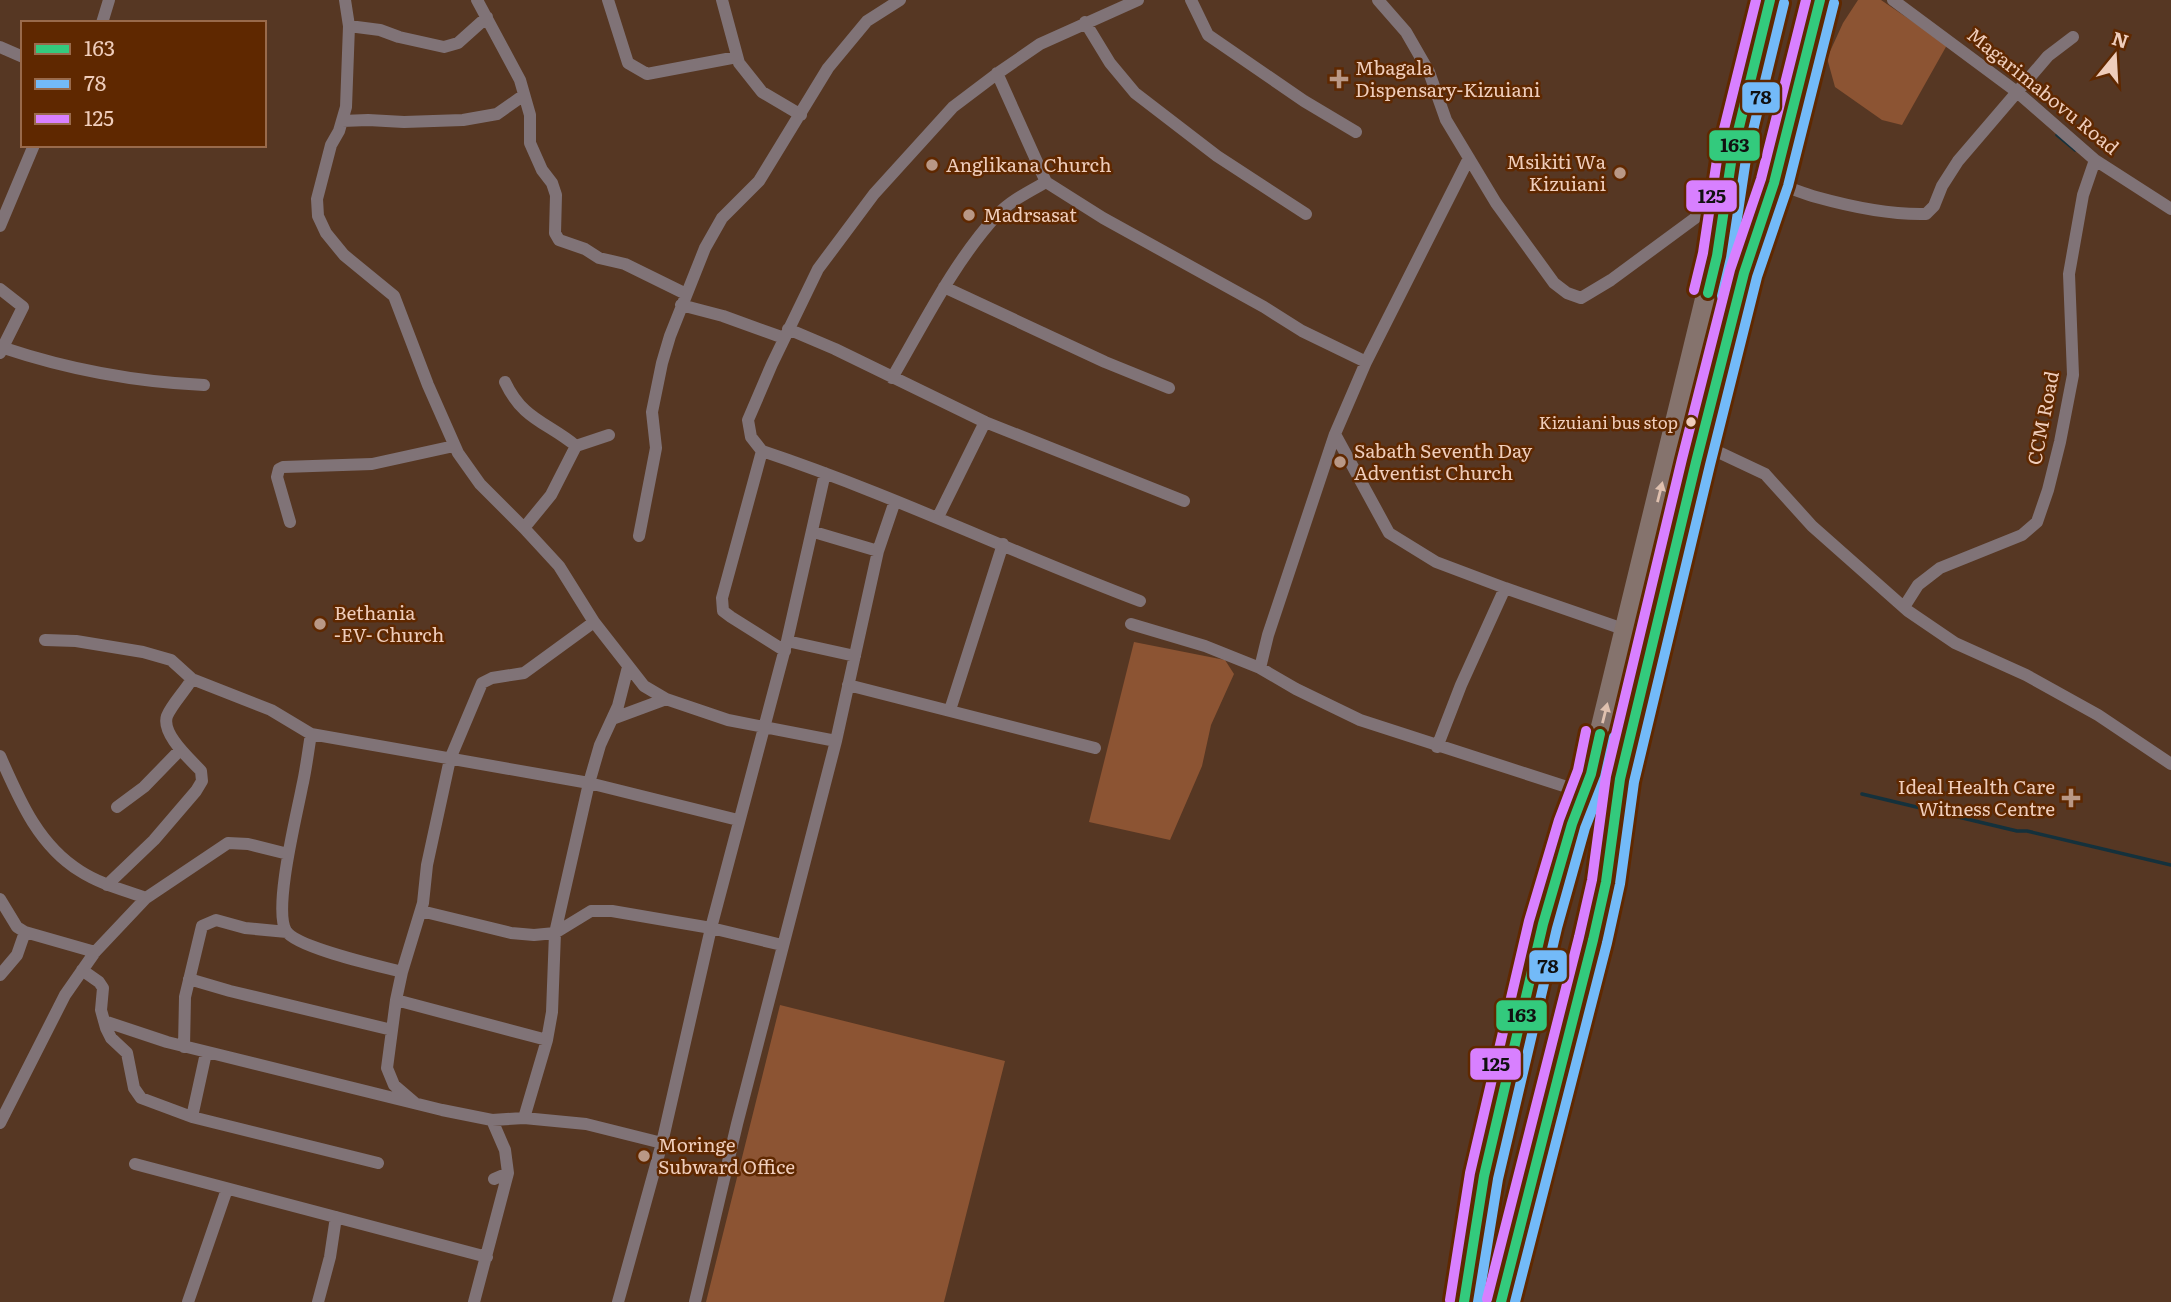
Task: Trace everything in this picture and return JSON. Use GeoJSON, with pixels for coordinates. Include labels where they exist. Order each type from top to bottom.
{"type":"FeatureCollection","features":[{"type":"Feature","properties":{"kind":"highway"},"geometry":{"type":"LineString","coordinates":[[1464,1302],[1484,1176],[1543,924],[1572,824],[1591,774],[1717,256],[1732,156],[1770,0]]}},
{"type":"Feature","properties":{"kind":"highway"},"geometry":{"type":"LineString","coordinates":[[1501,1302],[1593,940],[1606,882],[1620,779],[1692,476],[1744,273],[1774,183],[1820,0]]}},
{"type":"Feature","properties":{"kind":"street"},"geometry":{"type":"LineString","coordinates":[[103,21],[109,0]]}},
{"type":"Feature","properties":{"kind":"street"},"geometry":{"type":"LineString","coordinates":[[345,0],[349,26],[348,92],[342,121],[331,145],[317,199],[318,216],[326,233],[344,255],[394,296],[454,446],[480,484],[559,566],[594,622],[644,686],[666,699],[728,720],[836,741]]}},
{"type":"Feature","properties":{"kind":"street"},"geometry":{"type":"LineString","coordinates":[[477,0],[520,80],[530,115],[530,143],[556,195],[555,233],[559,240],[587,249],[599,258],[625,264],[684,300],[723,316],[786,334],[892,378],[985,422],[1184,501]]}},
{"type":"Feature","properties":{"kind":"street"},"geometry":{"type":"LineString","coordinates":[[608,0],[628,63],[647,74],[737,57]]}},
{"type":"Feature","properties":{"kind":"street"},"geometry":{"type":"LineString","coordinates":[[722,0],[739,64],[762,92],[801,115]]}},
{"type":"Feature","properties":{"kind":"street"},"geometry":{"type":"LineString","coordinates":[[639,536],[656,448],[652,423],[654,400],[670,336],[705,248],[722,218],[759,181],[828,68],[867,22],[900,0]]}},
{"type":"Feature","properties":{"kind":"street"},"geometry":{"type":"LineString","coordinates":[[1138,0],[1040,44],[953,107],[874,194],[818,269],[748,420],[751,437],[762,451],[938,517],[1140,601]]}},
{"type":"Feature","properties":{"kind":"street"},"geometry":{"type":"LineString","coordinates":[[1191,0],[1208,35],[1304,101],[1356,132]]}},
{"type":"Feature","properties":{"kind":"street"},"geometry":{"type":"LineString","coordinates":[[1378,0],[1406,32],[1429,72],[1445,117],[1496,203],[1553,284],[1581,298],[1611,280],[1714,205],[1725,203]]}},
{"type":"Feature","properties":{"kind":"street","name":"Magarimabovu Road"},"geometry":{"type":"LineString","coordinates":[[1894,0],[2017,92],[2095,160],[2171,209]]}},
{"type":"Feature","properties":{"kind":"street"},"geometry":{"type":"LineString","coordinates":[[349,26],[380,30],[444,47],[458,43],[487,17]]}},
{"type":"Feature","properties":{"kind":"street"},"geometry":{"type":"LineString","coordinates":[[1085,22],[1110,63],[1135,93],[1217,156],[1306,214]]}},
{"type":"Feature","properties":{"kind":"street"},"geometry":{"type":"LineString","coordinates":[[1774,183],[1814,197],[1854,206],[1902,215],[1926,214],[1934,206],[1942,186],[1958,162],[2048,56],[2073,37]]}},
{"type":"Feature","properties":{"kind":"street"},"geometry":{"type":"LineString","coordinates":[[0,47],[21,56]]}},
{"type":"Feature","properties":{"kind":"street"},"geometry":{"type":"LineString","coordinates":[[997,73],[1046,182],[1103,218],[1264,307],[1302,331],[1366,362]]}},
{"type":"Feature","properties":{"kind":"street"},"geometry":{"type":"LineString","coordinates":[[342,121],[463,120],[497,114],[524,95]]}},
{"type":"Feature","properties":{"kind":"street"},"geometry":{"type":"LineString","coordinates":[[0,226],[33,147]]}},
{"type":"Feature","properties":{"kind":"street"},"geometry":{"type":"LineString","coordinates":[[1260,668],[1268,635],[1335,434],[1366,362],[1469,158]]}},
{"type":"Feature","properties":{"kind":"street","name":"CCM Road"},"geometry":{"type":"LineString","coordinates":[[1904,607],[1918,585],[1940,568],[2022,535],[2037,522],[2060,442],[2073,375],[2069,274],[2083,195],[2095,160]]}},
{"type":"Feature","properties":{"kind":"street"},"geometry":{"type":"LineString","coordinates":[[892,378],[944,288],[999,213],[1046,182]]}},
{"type":"Feature","properties":{"kind":"street"},"geometry":{"type":"LineString","coordinates":[[944,288],[1105,362],[1169,388]]}},
{"type":"Feature","properties":{"kind":"street"},"geometry":{"type":"LineString","coordinates":[[0,289],[23,307],[2,350],[85,369],[176,383],[204,384]]}},
{"type":"Feature","properties":{"kind":"street"},"geometry":{"type":"LineString","coordinates":[[505,382],[513,400],[527,414],[576,446]]}},
{"type":"Feature","properties":{"kind":"street"},"geometry":{"type":"LineString","coordinates":[[938,517],[985,422]]}},
{"type":"Feature","properties":{"kind":"street"},"geometry":{"type":"LineString","coordinates":[[1335,434],[1389,533],[1436,562],[1505,589],[1626,630]]}},
{"type":"Feature","properties":{"kind":"street"},"geometry":{"type":"LineString","coordinates":[[524,528],[551,495],[576,446],[609,435]]}},
{"type":"Feature","properties":{"kind":"street"},"geometry":{"type":"LineString","coordinates":[[290,522],[277,477],[279,469],[283,467],[372,464],[454,446]]}},
{"type":"Feature","properties":{"kind":"street"},"geometry":{"type":"LineString","coordinates":[[1714,450],[1765,474],[1812,526],[1904,607],[1955,643],[2026,675],[2098,715],[2171,764]]}},
{"type":"Feature","properties":{"kind":"street"},"geometry":{"type":"LineString","coordinates":[[762,451],[726,580],[723,611],[786,646],[855,656]]}},
{"type":"Feature","properties":{"kind":"street"},"geometry":{"type":"LineString","coordinates":[[618,1302],[662,1143],[711,928],[814,532],[825,473]]}},
{"type":"Feature","properties":{"kind":"street"},"geometry":{"type":"LineString","coordinates":[[695,1302],[782,945],[836,741],[878,551],[895,500]]}},
{"type":"Feature","properties":{"kind":"street"},"geometry":{"type":"LineString","coordinates":[[814,532],[878,551]]}},
{"type":"Feature","properties":{"kind":"street"},"geometry":{"type":"LineString","coordinates":[[950,710],[1003,544]]}},
{"type":"Feature","properties":{"kind":"street"},"geometry":{"type":"LineString","coordinates":[[1437,747],[1461,685],[1505,589]]}},
{"type":"Feature","properties":{"kind":"street"},"geometry":{"type":"LineString","coordinates":[[415,1103],[394,1085],[387,1068],[396,1000],[421,911],[427,865],[450,759],[482,682],[524,673],[594,622]]}},
{"type":"Feature","properties":{"kind":"street"},"geometry":{"type":"LineString","coordinates":[[1130,624],[1205,646],[1260,668],[1360,720],[1567,788]]}},
{"type":"Feature","properties":{"kind":"street"},"geometry":{"type":"LineString","coordinates":[[46,640],[76,641],[143,652],[171,660],[192,679],[271,710],[311,734],[589,783],[738,820]]}},
{"type":"Feature","properties":{"kind":"street"},"geometry":{"type":"LineString","coordinates":[[524,1118],[547,1040],[552,1012],[555,933],[589,783],[600,745],[618,706],[628,667]]}},
{"type":"Feature","properties":{"kind":"street"},"geometry":{"type":"LineString","coordinates":[[107,885],[154,840],[202,781],[201,771],[180,750],[166,726],[167,716],[192,679]]}},
{"type":"Feature","properties":{"kind":"street"},"geometry":{"type":"LineString","coordinates":[[848,685],[1094,748]]}},
{"type":"Feature","properties":{"kind":"street"},"geometry":{"type":"LineString","coordinates":[[612,719],[666,699]]}},
{"type":"Feature","properties":{"kind":"street"},"geometry":{"type":"LineString","coordinates":[[287,932],[282,918],[288,854],[311,734]]}},
{"type":"Feature","properties":{"kind":"street"},"geometry":{"type":"LineString","coordinates":[[117,807],[144,787],[180,750]]}},
{"type":"Feature","properties":{"kind":"street"},"geometry":{"type":"LineString","coordinates":[[0,756],[33,824],[55,851],[79,871],[107,885],[146,898]]}},
{"type":"Feature","properties":{"kind":"street"},"geometry":{"type":"LineString","coordinates":[[0,1123],[65,995],[95,952],[146,898],[228,843],[248,844],[288,854]]}},
{"type":"Feature","properties":{"kind":"street"},"geometry":{"type":"LineString","coordinates":[[0,899],[17,927],[25,932],[95,952]]}},
{"type":"Feature","properties":{"kind":"street"},"geometry":{"type":"LineString","coordinates":[[421,911],[511,933],[534,935],[555,933],[591,911],[612,911],[711,928],[782,945]]}},
{"type":"Feature","properties":{"kind":"street"},"geometry":{"type":"LineString","coordinates":[[184,1047],[186,997],[202,926],[216,920],[245,928],[287,932],[301,942],[344,957],[402,972]]}},
{"type":"Feature","properties":{"kind":"street"},"geometry":{"type":"LineString","coordinates":[[0,975],[17,955],[25,932]]}},
{"type":"Feature","properties":{"kind":"street"},"geometry":{"type":"LineString","coordinates":[[82,971],[99,982],[103,988],[101,1010],[104,1021],[111,1038],[127,1053],[134,1088],[141,1098],[192,1117],[378,1163]]}},
{"type":"Feature","properties":{"kind":"street"},"geometry":{"type":"LineString","coordinates":[[189,979],[392,1030]]}},
{"type":"Feature","properties":{"kind":"street"},"geometry":{"type":"LineString","coordinates":[[396,1000],[547,1040]]}},
{"type":"Feature","properties":{"kind":"street"},"geometry":{"type":"LineString","coordinates":[[104,1021],[206,1053],[415,1103],[492,1119],[524,1118],[586,1124],[662,1143]]}},
{"type":"Feature","properties":{"kind":"street"},"geometry":{"type":"LineString","coordinates":[[192,1117],[206,1053]]}},
{"type":"Feature","properties":{"kind":"street"},"geometry":{"type":"LineString","coordinates":[[0,1090],[12,1096]]}},
{"type":"Feature","properties":{"kind":"street"},"geometry":{"type":"LineString","coordinates":[[474,1302],[508,1174],[505,1150],[492,1119]]}},
{"type":"Feature","properties":{"kind":"street"},"geometry":{"type":"LineString","coordinates":[[135,1164],[487,1257]]}},
{"type":"Feature","properties":{"kind":"street"},"geometry":{"type":"LineString","coordinates":[[494,1179],[508,1174]]}},
{"type":"Feature","properties":{"kind":"street"},"geometry":{"type":"LineString","coordinates":[[188,1302],[227,1189]]}},
{"type":"Feature","properties":{"kind":"street"},"geometry":{"type":"LineString","coordinates":[[318,1302],[330,1257],[336,1217]]}},
{"type":"Feature","properties":{"kind":"shaded area"},"geometry":{"type":"Polygon","coordinates":[[[1858,0],[1881,0],[1947,45],[1902,125],[1882,120],[1835,87],[1827,58],[1843,23],[1858,0]]]}},
{"type":"Feature","properties":{"kind":"shaded area"},"geometry":{"type":"Polygon","coordinates":[[[1134,642],[1225,660],[1234,674],[1211,725],[1202,766],[1170,840],[1089,822],[1134,642]]]}},
{"type":"Feature","properties":{"kind":"shaded area"},"geometry":{"type":"Polygon","coordinates":[[[780,1005],[1005,1061],[944,1302],[706,1302],[780,1005]]]}},
{"type":"Feature","properties":{"kind":"waterway"},"geometry":{"type":"LineString","coordinates":[[2057,135],[2075,150]]}},
{"type":"Feature","properties":{"kind":"waterway"},"geometry":{"type":"LineString","coordinates":[[1862,794],[2171,865]]}},
{"type":"Feature","properties":{"kind":"transit line","name":"125"},"geometry":{"type":"LineString","coordinates":[[1694,290],[1703,253],[1718,153],[1756,0]]}},
{"type":"Feature","properties":{"kind":"transit line","name":"163"},"geometry":{"type":"LineString","coordinates":[[1708,293],[1717,256],[1732,156],[1770,0]]}},
{"type":"Feature","properties":{"kind":"transit line","name":"125"},"geometry":{"type":"LineString","coordinates":[[1487,1299],[1579,937],[1592,880],[1606,776],[1682,459],[1730,270],[1761,179],[1806,0]]}},
{"type":"Feature","properties":{"kind":"transit line","name":"163"},"geometry":{"type":"LineString","coordinates":[[1501,1302],[1593,940],[1606,882],[1620,779],[1696,462],[1744,273],[1774,183],[1820,0]]}},
{"type":"Feature","properties":{"kind":"transit line","name":"78"},"geometry":{"type":"LineString","coordinates":[[1722,296],[1731,258],[1746,159],[1784,3]]}},
{"type":"Feature","properties":{"kind":"transit line","name":"78"},"geometry":{"type":"LineString","coordinates":[[1515,1302],[1607,943],[1620,884],[1634,782],[1710,465],[1757,277],[1788,186],[1834,3]]}},
{"type":"Feature","properties":{"kind":"transit line","name":"125"},"geometry":{"type":"LineString","coordinates":[[1450,1300],[1470,1173],[1529,921],[1559,820],[1578,770],[1586,731]]}},
{"type":"Feature","properties":{"kind":"transit line","name":"163"},"geometry":{"type":"LineString","coordinates":[[1464,1302],[1484,1176],[1543,924],[1572,824],[1591,774],[1600,734]]}},
{"type":"Feature","properties":{"kind":"transit line","name":"78"},"geometry":{"type":"LineString","coordinates":[[1478,1302],[1498,1179],[1557,928],[1585,828],[1605,777],[1614,737]]}},
{"type":"Feature","properties":{"kind":"place","name":"Mbagala Dispensary-Kizuiani"},"geometry":{"type":"Point","coordinates":[1339,79]}},
{"type":"Feature","properties":{"kind":"place","name":"Anglikana Church"},"geometry":{"type":"Point","coordinates":[932,165]}},
{"type":"Feature","properties":{"kind":"place","name":"Msikiti Wa Kizuiani"},"geometry":{"type":"Point","coordinates":[1620,173]}},
{"type":"Feature","properties":{"kind":"place","name":"Madrsasat"},"geometry":{"type":"Point","coordinates":[969,215]}},
{"type":"Feature","properties":{"kind":"place","name":"Kizuiani bus stop"},"geometry":{"type":"Point","coordinates":[1691,422]}},
{"type":"Feature","properties":{"kind":"place","name":"Sabath Seventh Day Adventist Church"},"geometry":{"type":"Point","coordinates":[1340,462]}},
{"type":"Feature","properties":{"kind":"place","name":"Bethania -EV- Church"},"geometry":{"type":"Point","coordinates":[320,624]}},
{"type":"Feature","properties":{"kind":"place","name":"Ideal Health Care Witness Centre"},"geometry":{"type":"Point","coordinates":[2071,798]}},
{"type":"Feature","properties":{"kind":"place","name":"Moringe Subward Office"},"geometry":{"type":"Point","coordinates":[644,1156]}}]}
